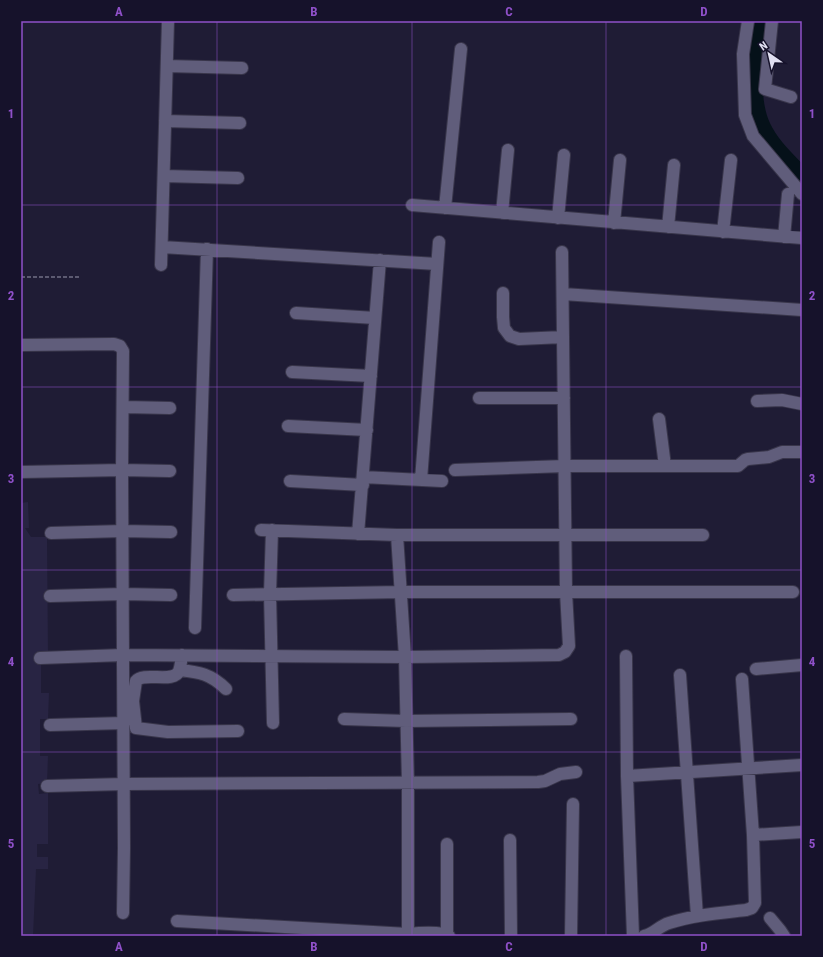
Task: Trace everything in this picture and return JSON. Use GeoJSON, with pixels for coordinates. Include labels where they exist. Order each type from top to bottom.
{"type":"FeatureCollection","features":[{"type":"Feature","properties":{"kind":"street"},"geometry":{"type":"LineString","coordinates":[[161,266],[168,21]]}},
{"type":"Feature","properties":{"kind":"street"},"geometry":{"type":"LineString","coordinates":[[748,21],[743,54],[746,115],[753,136],[802,194]]}},
{"type":"Feature","properties":{"kind":"street"},"geometry":{"type":"LineString","coordinates":[[772,21],[765,89],[791,97]]}},
{"type":"Feature","properties":{"kind":"street"},"geometry":{"type":"LineString","coordinates":[[445,208],[461,49]]}},
{"type":"Feature","properties":{"kind":"street"},"geometry":{"type":"LineString","coordinates":[[167,66],[242,68]]}},
{"type":"Feature","properties":{"kind":"street"},"geometry":{"type":"LineString","coordinates":[[165,121],[240,123]]}},
{"type":"Feature","properties":{"kind":"street"},"geometry":{"type":"LineString","coordinates":[[502,213],[508,150]]}},
{"type":"Feature","properties":{"kind":"street"},"geometry":{"type":"LineString","coordinates":[[558,218],[564,156]]}},
{"type":"Feature","properties":{"kind":"street"},"geometry":{"type":"LineString","coordinates":[[614,223],[620,160]]}},
{"type":"Feature","properties":{"kind":"street"},"geometry":{"type":"LineString","coordinates":[[723,232],[731,160]]}},
{"type":"Feature","properties":{"kind":"street"},"geometry":{"type":"LineString","coordinates":[[668,227],[674,165]]}},
{"type":"Feature","properties":{"kind":"street"},"geometry":{"type":"LineString","coordinates":[[164,176],[238,178]]}},
{"type":"Feature","properties":{"kind":"street"},"geometry":{"type":"LineString","coordinates":[[784,237],[788,194]]}},
{"type":"Feature","properties":{"kind":"street"},"geometry":{"type":"LineString","coordinates":[[412,205],[802,238]]}},
{"type":"Feature","properties":{"kind":"street"},"geometry":{"type":"LineString","coordinates":[[421,480],[439,242]]}},
{"type":"Feature","properties":{"kind":"street"},"geometry":{"type":"LineString","coordinates":[[162,246],[437,264]]}},
{"type":"Feature","properties":{"kind":"street"},"geometry":{"type":"LineString","coordinates":[[194,628],[207,248]]}},
{"type":"Feature","properties":{"kind":"street"},"geometry":{"type":"LineString","coordinates":[[40,658],[123,655],[405,657],[559,655],[565,652],[569,646],[566,592],[562,252]]}},
{"type":"Feature","properties":{"kind":"street"},"geometry":{"type":"LineString","coordinates":[[358,534],[380,260]]}},
{"type":"Feature","properties":{"kind":"street"},"geometry":{"type":"LineString","coordinates":[[503,294],[504,328],[510,336],[520,338],[563,337]]}},
{"type":"Feature","properties":{"kind":"street"},"geometry":{"type":"LineString","coordinates":[[563,294],[802,310]]}},
{"type":"Feature","properties":{"kind":"street"},"geometry":{"type":"LineString","coordinates":[[296,313],[375,318]]}},
{"type":"Feature","properties":{"kind":"street"},"geometry":{"type":"LineString","coordinates":[[21,344],[114,344],[120,346],[123,351],[124,407],[122,470],[124,848],[122,913]]}},
{"type":"Feature","properties":{"kind":"street"},"geometry":{"type":"LineString","coordinates":[[292,372],[371,376]]}},
{"type":"Feature","properties":{"kind":"street"},"geometry":{"type":"LineString","coordinates":[[479,398],[564,398]]}},
{"type":"Feature","properties":{"kind":"street"},"geometry":{"type":"LineString","coordinates":[[757,401],[782,400],[802,404]]}},
{"type":"Feature","properties":{"kind":"street"},"geometry":{"type":"LineString","coordinates":[[124,407],[170,408]]}},
{"type":"Feature","properties":{"kind":"street"},"geometry":{"type":"LineString","coordinates":[[659,419],[664,466]]}},
{"type":"Feature","properties":{"kind":"street"},"geometry":{"type":"LineString","coordinates":[[288,426],[367,430]]}},
{"type":"Feature","properties":{"kind":"street"},"geometry":{"type":"LineString","coordinates":[[455,470],[564,466],[738,466],[748,459],[769,457],[782,452],[802,452]]}},
{"type":"Feature","properties":{"kind":"street"},"geometry":{"type":"LineString","coordinates":[[21,472],[122,470],[170,471]]}},
{"type":"Feature","properties":{"kind":"street"},"geometry":{"type":"LineString","coordinates":[[290,480],[442,481]]}},
{"type":"Feature","properties":{"kind":"street"},"geometry":{"type":"LineString","coordinates":[[272,724],[270,594],[267,530],[397,535],[703,536]]}},
{"type":"Feature","properties":{"kind":"street"},"geometry":{"type":"LineString","coordinates":[[51,533],[123,531],[171,532]]}},
{"type":"Feature","properties":{"kind":"street"},"geometry":{"type":"LineString","coordinates":[[397,535],[405,657],[408,783],[408,935]]}},
{"type":"Feature","properties":{"kind":"street"},"geometry":{"type":"LineString","coordinates":[[233,595],[401,592],[792,592]]}},
{"type":"Feature","properties":{"kind":"street"},"geometry":{"type":"LineString","coordinates":[[50,596],[123,594],[171,595]]}},
{"type":"Feature","properties":{"kind":"street"},"geometry":{"type":"LineString","coordinates":[[182,655],[180,670],[173,676],[140,677],[136,681],[133,701],[136,728],[168,732],[238,731]]}},
{"type":"Feature","properties":{"kind":"street"},"geometry":{"type":"LineString","coordinates":[[626,656],[627,776],[633,936]]}},
{"type":"Feature","properties":{"kind":"street"},"geometry":{"type":"LineString","coordinates":[[756,669],[802,665]]}},
{"type":"Feature","properties":{"kind":"street"},"geometry":{"type":"LineString","coordinates":[[180,670],[205,674],[220,682],[226,689]]}},
{"type":"Feature","properties":{"kind":"street"},"geometry":{"type":"LineString","coordinates":[[680,675],[696,916]]}},
{"type":"Feature","properties":{"kind":"street"},"geometry":{"type":"LineString","coordinates":[[644,936],[651,935],[666,923],[696,916],[746,910],[752,908],[755,902],[753,835],[742,679]]}},
{"type":"Feature","properties":{"kind":"street"},"geometry":{"type":"LineString","coordinates":[[344,719],[406,721],[572,719]]}},
{"type":"Feature","properties":{"kind":"street"},"geometry":{"type":"LineString","coordinates":[[50,726],[124,723]]}},
{"type":"Feature","properties":{"kind":"street"},"geometry":{"type":"LineString","coordinates":[[627,776],[686,771],[802,765]]}},
{"type":"Feature","properties":{"kind":"street"},"geometry":{"type":"LineString","coordinates":[[47,786],[124,784],[538,782],[545,781],[560,774],[576,772]]}},
{"type":"Feature","properties":{"kind":"street"},"geometry":{"type":"LineString","coordinates":[[572,936],[573,804]]}},
{"type":"Feature","properties":{"kind":"street"},"geometry":{"type":"LineString","coordinates":[[753,835],[802,832]]}},
{"type":"Feature","properties":{"kind":"street"},"geometry":{"type":"LineString","coordinates":[[510,840],[511,936]]}},
{"type":"Feature","properties":{"kind":"street"},"geometry":{"type":"LineString","coordinates":[[177,921],[408,935],[448,935],[447,844]]}},
{"type":"Feature","properties":{"kind":"street"},"geometry":{"type":"LineString","coordinates":[[770,918],[784,936]]}},
{"type":"Feature","properties":{"kind":"path"},"geometry":{"type":"LineString","coordinates":[[21,277],[79,277]]}},
{"type":"Feature","properties":{"kind":"shaded area"},"geometry":{"type":"Polygon","coordinates":[[[28,502],[29,528],[25,528],[31,537],[47,537],[48,655],[41,656],[41,693],[49,693],[48,719],[40,719],[40,756],[48,756],[47,783],[38,784],[39,794],[48,793],[48,844],[37,844],[37,857],[48,857],[48,869],[36,869],[33,936],[21,936],[21,503],[28,502]]]}},
{"type":"Feature","properties":{"kind":"waterway"},"geometry":{"type":"LineString","coordinates":[[760,21],[755,75],[756,103],[759,116],[763,127],[771,140],[802,175]]}}]}
